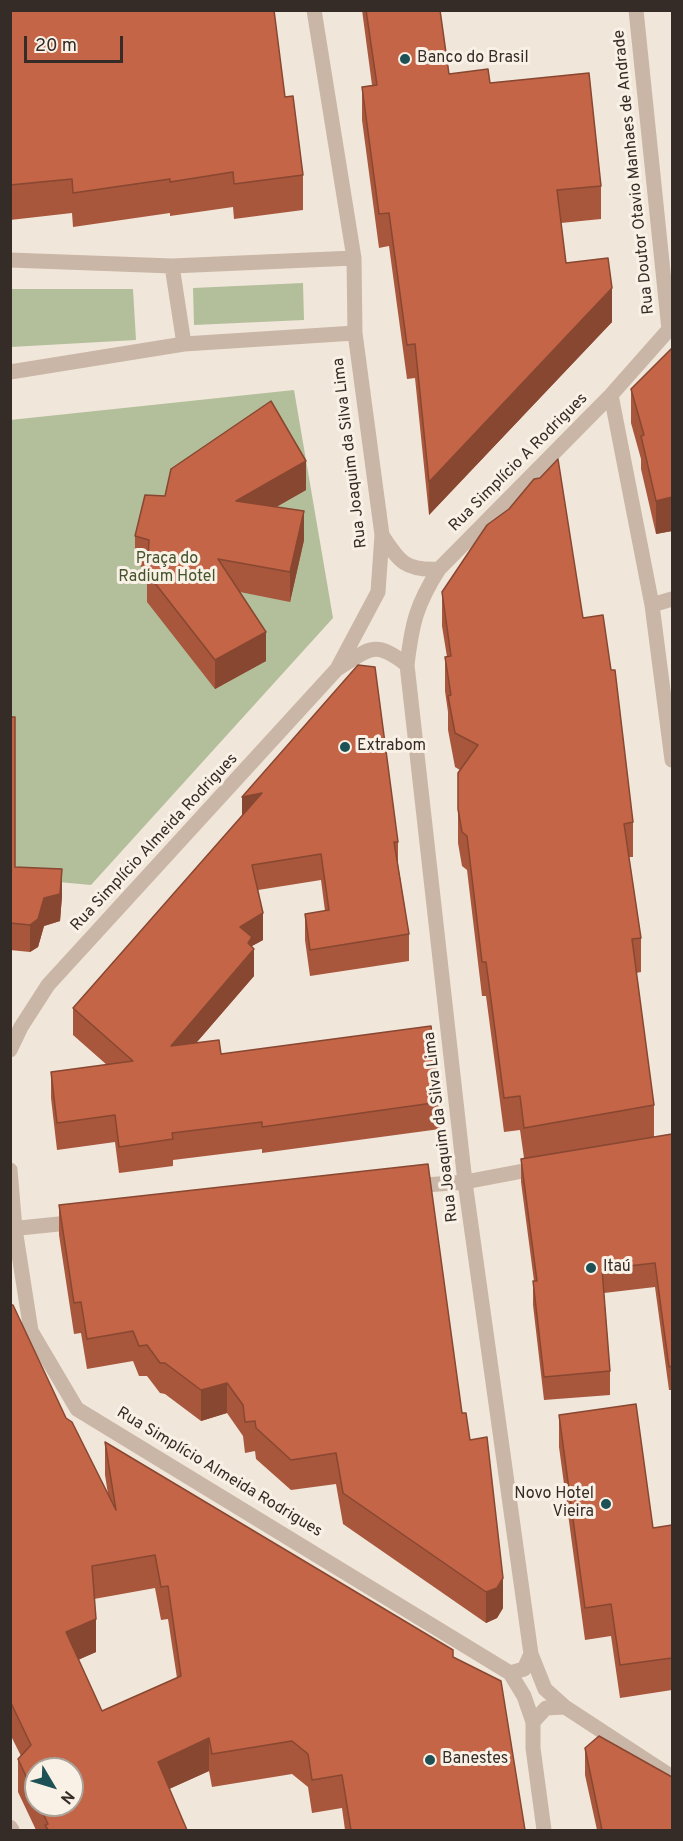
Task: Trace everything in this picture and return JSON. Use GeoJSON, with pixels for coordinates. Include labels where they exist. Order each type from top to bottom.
{"type":"FeatureCollection","features":[{"type":"Feature","properties":{"kind":"street","name":"Rua Joaquim da Silva Lima"},"geometry":{"type":"LineString","coordinates":[[314,10],[354,258],[355,333],[382,536],[378,592],[338,669]]}},
{"type":"Feature","properties":{"kind":"street","name":"Rua Doutor Otavio Manhaes de Andrade"},"geometry":{"type":"LineString","coordinates":[[636,10],[671,328]]}},
{"type":"Feature","properties":{"kind":"street"},"geometry":{"type":"LineString","coordinates":[[10,260],[172,266],[354,258]]}},
{"type":"Feature","properties":{"kind":"street"},"geometry":{"type":"LineString","coordinates":[[172,266],[184,344]]}},
{"type":"Feature","properties":{"kind":"street","name":"Rua Simplício A Rodrigues"},"geometry":{"type":"LineString","coordinates":[[439,569],[612,395],[671,328]]}},
{"type":"Feature","properties":{"kind":"street"},"geometry":{"type":"LineString","coordinates":[[10,372],[184,344],[355,333]]}},
{"type":"Feature","properties":{"kind":"street"},"geometry":{"type":"LineString","coordinates":[[612,395],[652,605],[672,760]]}},
{"type":"Feature","properties":{"kind":"street"},"geometry":{"type":"LineString","coordinates":[[382,536],[397,560],[418,570],[439,569]]}},
{"type":"Feature","properties":{"kind":"street","name":"Rua Joaquim da Silva Lima"},"geometry":{"type":"LineString","coordinates":[[439,569],[424,593],[413,619],[407,665],[465,1182],[531,1654],[545,1689],[565,1707],[672,1777]]}},
{"type":"Feature","properties":{"kind":"street"},"geometry":{"type":"LineString","coordinates":[[652,605],[672,599]]}},
{"type":"Feature","properties":{"kind":"street"},"geometry":{"type":"LineString","coordinates":[[338,669],[370,649],[388,650],[407,665]]}},
{"type":"Feature","properties":{"kind":"street","name":"Rua Simplício Almeida Rodrigues"},"geometry":{"type":"LineString","coordinates":[[10,1050],[21,1027],[48,985],[338,669]]}},
{"type":"Feature","properties":{"kind":"street"},"geometry":{"type":"LineString","coordinates":[[396,1187],[465,1182],[558,1165]]}},
{"type":"Feature","properties":{"kind":"street","name":"Rua Simplício Almeida Rodrigues"},"geometry":{"type":"LineString","coordinates":[[10,1170],[13,1229],[32,1331],[77,1409],[510,1673],[524,1696],[533,1722]]}},
{"type":"Feature","properties":{"kind":"street"},"geometry":{"type":"LineString","coordinates":[[13,1229],[98,1219]]}},
{"type":"Feature","properties":{"kind":"street"},"geometry":{"type":"LineString","coordinates":[[510,1673],[524,1669],[531,1654]]}},
{"type":"Feature","properties":{"kind":"street"},"geometry":{"type":"LineString","coordinates":[[544,1830],[533,1748],[533,1722],[546,1708],[565,1707]]}},
{"type":"Feature","properties":{"kind":"green space"},"geometry":{"type":"Polygon","coordinates":[[[303,283],[304,320],[194,325],[193,288],[303,283]]]}},
{"type":"Feature","properties":{"kind":"green space"},"geometry":{"type":"Polygon","coordinates":[[[11,289],[133,289],[136,340],[11,347],[11,289]]]}},
{"type":"Feature","properties":{"kind":"green space","name":"Praça do Radium Hotel"},"geometry":{"type":"Polygon","coordinates":[[[294,390],[333,618],[91,885],[15,878],[10,744],[10,420],[294,390]]]}},
{"type":"Feature","properties":{"kind":"building"},"geometry":{"type":"Polygon","coordinates":[[[10,10],[274,10],[285,97],[293,96],[303,175],[234,184],[233,172],[73,193],[72,179],[10,185],[10,10]]]}},
{"type":"Feature","properties":{"kind":"building"},"geometry":{"type":"Polygon","coordinates":[[[366,10],[440,10],[449,74],[488,69],[490,83],[589,73],[601,186],[557,190],[566,263],[608,258],[612,288],[429,482],[415,344],[407,345],[389,213],[379,214],[362,87],[377,85],[366,10]]]}},
{"type":"Feature","properties":{"kind":"building"},"geometry":{"type":"Polygon","coordinates":[[[672,348],[672,497],[656,501],[641,436],[644,435],[631,389],[672,348]]]}},
{"type":"Feature","properties":{"kind":"building"},"geometry":{"type":"Polygon","coordinates":[[[271,401],[306,461],[236,501],[304,511],[290,572],[218,559],[266,632],[215,660],[147,573],[149,540],[135,536],[145,495],[165,496],[171,469],[271,401]]]}},
{"type":"Feature","properties":{"kind":"building"},"geometry":{"type":"Polygon","coordinates":[[[558,459],[583,618],[603,615],[611,670],[615,670],[633,822],[624,824],[641,938],[632,939],[654,1105],[524,1128],[520,1096],[504,1098],[486,962],[482,962],[467,836],[462,832],[458,809],[458,773],[478,745],[455,733],[448,696],[451,695],[445,657],[451,656],[442,592],[487,525],[509,509],[534,479],[540,478],[558,459]]]}},
{"type":"Feature","properties":{"kind":"building"},"geometry":{"type":"Polygon","coordinates":[[[358,665],[375,667],[398,842],[394,842],[409,934],[310,950],[305,914],[329,910],[321,854],[252,865],[263,913],[240,927],[252,937],[248,943],[254,949],[171,1046],[219,1040],[221,1054],[431,1026],[440,1102],[262,1127],[262,1122],[172,1133],[173,1139],[119,1147],[115,1115],[57,1123],[51,1072],[133,1061],[73,1008],[262,793],[242,797],[358,665]]]}},
{"type":"Feature","properties":{"kind":"building"},"geometry":{"type":"Polygon","coordinates":[[[10,717],[15,717],[15,867],[62,869],[60,894],[44,898],[38,919],[30,925],[10,923],[10,717]]]}},
{"type":"Feature","properties":{"kind":"building"},"geometry":{"type":"Polygon","coordinates":[[[672,1134],[672,1366],[669,1367],[655,1263],[602,1269],[610,1371],[544,1377],[533,1281],[537,1281],[521,1159],[672,1134]]]}},
{"type":"Feature","properties":{"kind":"building"},"geometry":{"type":"Polygon","coordinates":[[[428,1164],[462,1413],[466,1413],[470,1440],[487,1437],[503,1578],[497,1588],[486,1592],[343,1493],[336,1453],[291,1460],[256,1428],[255,1421],[245,1422],[243,1405],[227,1383],[201,1390],[165,1363],[160,1363],[147,1345],[139,1346],[133,1331],[87,1339],[81,1302],[74,1303],[59,1205],[428,1164]]]}},
{"type":"Feature","properties":{"kind":"building"},"geometry":{"type":"Polygon","coordinates":[[[10,1305],[13,1305],[66,1418],[72,1422],[116,1510],[105,1442],[453,1650],[453,1657],[501,1681],[525,1830],[351,1830],[342,1775],[312,1780],[308,1754],[292,1741],[212,1754],[209,1738],[158,1762],[187,1830],[48,1830],[45,1817],[84,1817],[84,1757],[24,1757],[24,1772],[18,1759],[31,1745],[10,1701],[10,1305]],[[155,1555],[92,1566],[96,1619],[66,1632],[102,1711],[181,1676],[168,1586],[161,1587],[155,1555]]]}},
{"type":"Feature","properties":{"kind":"building"},"geometry":{"type":"Polygon","coordinates":[[[636,1404],[653,1528],[672,1525],[672,1658],[620,1665],[611,1604],[585,1608],[559,1415],[636,1404]]]}},
{"type":"Feature","properties":{"kind":"building"},"geometry":{"type":"Polygon","coordinates":[[[599,1736],[672,1777],[672,1830],[602,1830],[585,1748],[599,1736]]]}},
{"type":"Feature","properties":{"kind":"place","name":"Banco do Brasil"},"geometry":{"type":"Point","coordinates":[405,59]}},
{"type":"Feature","properties":{"kind":"place","name":"Extrabom"},"geometry":{"type":"Point","coordinates":[345,747]}},
{"type":"Feature","properties":{"kind":"place","name":"Itaú"},"geometry":{"type":"Point","coordinates":[591,1268]}},
{"type":"Feature","properties":{"kind":"place","name":"Novo Hotel Vieira"},"geometry":{"type":"Point","coordinates":[606,1504]}},
{"type":"Feature","properties":{"kind":"place","name":"Banestes"},"geometry":{"type":"Point","coordinates":[430,1760]}}]}
